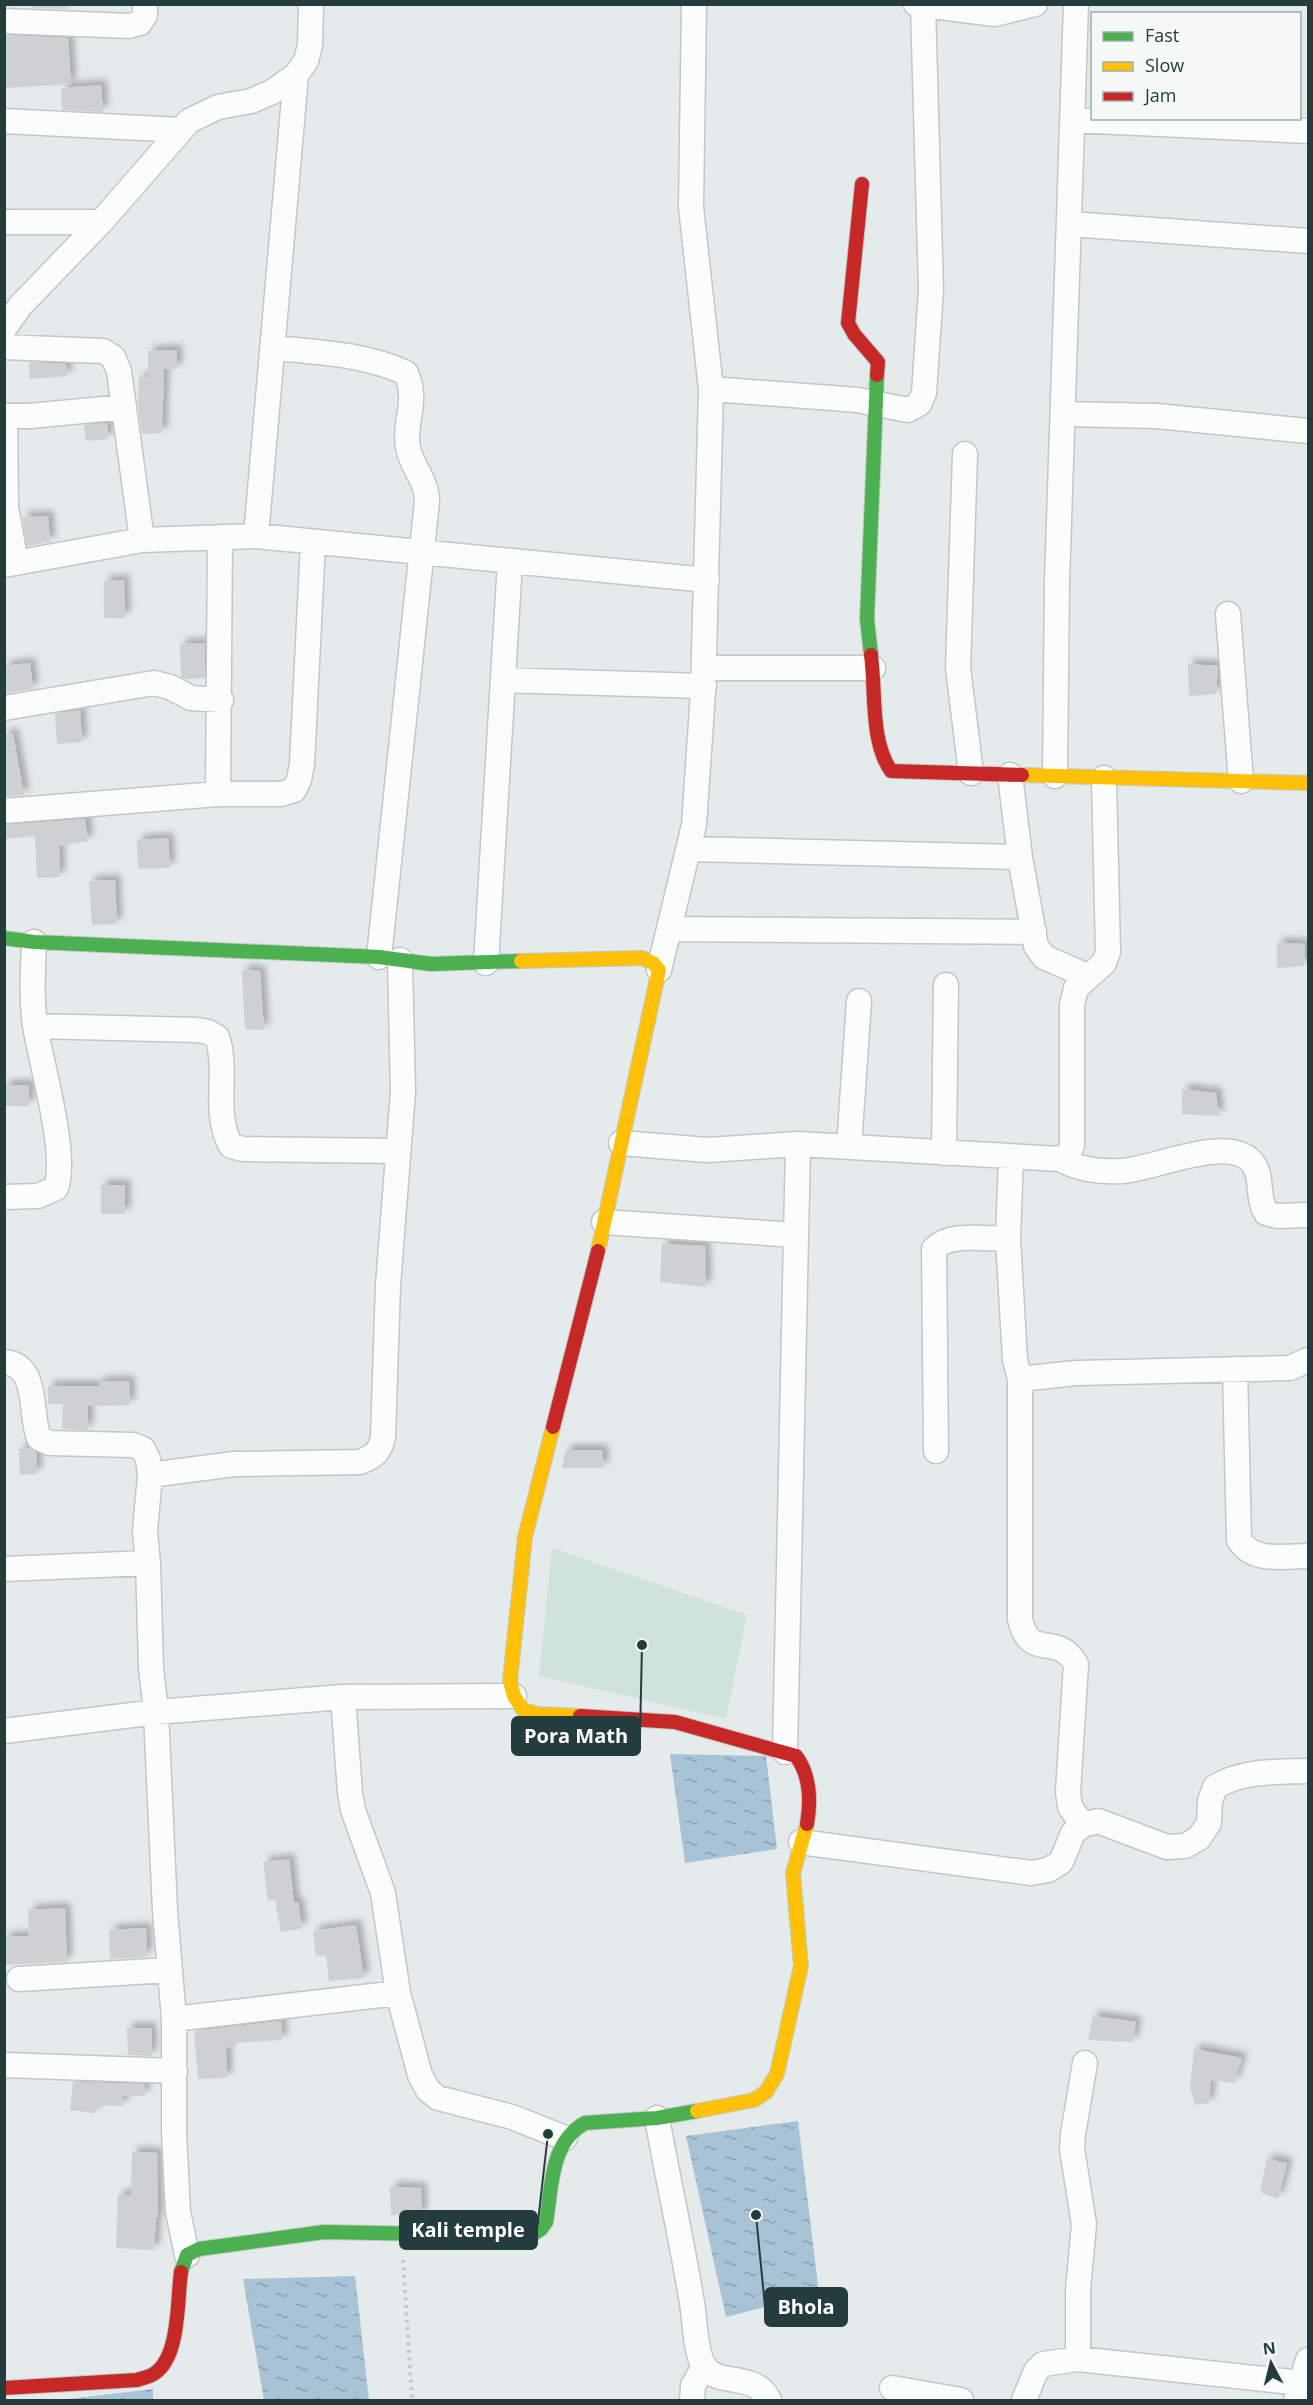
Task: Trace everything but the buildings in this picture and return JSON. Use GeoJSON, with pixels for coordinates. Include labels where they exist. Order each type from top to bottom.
{"type":"FeatureCollection","features":[{"type":"Feature","properties":{"kind":"street"},"geometry":{"type":"LineString","coordinates":[[4,21],[129,26],[141,23],[145,15],[145,4]]}},
{"type":"Feature","properties":{"kind":"street"},"geometry":{"type":"LineString","coordinates":[[4,329],[12,306],[101,222],[189,121],[218,107],[272,92],[296,75],[306,61],[310,45],[311,4]]}},
{"type":"Feature","properties":{"kind":"street"},"geometry":{"type":"LineString","coordinates":[[187,2255],[200,2249],[324,2232],[530,2236],[541,2229],[546,2222],[559,2149],[565,2138],[585,2123],[657,2118],[748,2102],[762,2097],[771,2087],[779,2064],[801,1966],[793,1873],[794,1861],[807,1828],[807,1776],[803,1764],[796,1756],[785,1752],[675,1722],[537,1714],[523,1710],[514,1696],[510,1681],[525,1537],[604,1222],[659,970],[694,825],[704,677],[711,389],[691,207],[694,4]]}},
{"type":"Feature","properties":{"kind":"street"},"geometry":{"type":"LineString","coordinates":[[916,4],[979,14],[994,14],[1035,4]]}},
{"type":"Feature","properties":{"kind":"street"},"geometry":{"type":"LineString","coordinates":[[1055,776],[1057,582],[1076,4]]}},
{"type":"Feature","properties":{"kind":"street"},"geometry":{"type":"LineString","coordinates":[[711,389],[877,403],[908,410],[919,404],[924,393],[931,290],[923,5]]}},
{"type":"Feature","properties":{"kind":"street"},"geometry":{"type":"LineString","coordinates":[[256,536],[296,75]]}},
{"type":"Feature","properties":{"kind":"street"},"geometry":{"type":"LineString","coordinates":[[1073,120],[1308,131]]}},
{"type":"Feature","properties":{"kind":"street"},"geometry":{"type":"LineString","coordinates":[[4,121],[181,130]]}},
{"type":"Feature","properties":{"kind":"street"},"geometry":{"type":"LineString","coordinates":[[862,184],[848,323],[852,334],[872,350],[878,362],[867,619],[878,742],[883,760],[891,771],[1308,783]]}},
{"type":"Feature","properties":{"kind":"street"},"geometry":{"type":"LineString","coordinates":[[4,222],[101,222]]}},
{"type":"Feature","properties":{"kind":"street"},"geometry":{"type":"LineString","coordinates":[[1070,224],[1308,242]]}},
{"type":"Feature","properties":{"kind":"street"},"geometry":{"type":"LineString","coordinates":[[4,347],[103,351],[113,357],[119,371],[141,540]]}},
{"type":"Feature","properties":{"kind":"street"},"geometry":{"type":"LineString","coordinates":[[150,1475],[234,1464],[360,1462],[375,1456],[381,1448],[383,1437],[388,1286],[403,1092],[389,959],[427,489],[409,450],[407,438],[413,400],[411,385],[406,373],[354,358],[273,348]]}},
{"type":"Feature","properties":{"kind":"street"},"geometry":{"type":"LineString","coordinates":[[124,407],[30,416],[5,416],[6,507],[10,564],[141,540],[256,536],[707,580]]}},
{"type":"Feature","properties":{"kind":"street"},"geometry":{"type":"LineString","coordinates":[[1063,414],[1157,416],[1308,431]]}},
{"type":"Feature","properties":{"kind":"street"},"geometry":{"type":"LineString","coordinates":[[965,454],[958,668],[971,773]]}},
{"type":"Feature","properties":{"kind":"street"},"geometry":{"type":"LineString","coordinates":[[218,794],[221,700],[220,537]]}},
{"type":"Feature","properties":{"kind":"street"},"geometry":{"type":"LineString","coordinates":[[4,811],[218,794],[281,794],[294,790],[299,780],[313,542]]}},
{"type":"Feature","properties":{"kind":"street"},"geometry":{"type":"LineString","coordinates":[[486,963],[510,561]]}},
{"type":"Feature","properties":{"kind":"street"},"geometry":{"type":"LineString","coordinates":[[1228,614],[1241,782]]}},
{"type":"Feature","properties":{"kind":"street"},"geometry":{"type":"LineString","coordinates":[[503,681],[704,677],[873,668]]}},
{"type":"Feature","properties":{"kind":"street"},"geometry":{"type":"LineString","coordinates":[[4,708],[154,683],[170,687],[191,698],[221,700]]}},
{"type":"Feature","properties":{"kind":"street"},"geometry":{"type":"LineString","coordinates":[[1010,775],[1020,857],[1036,946],[1044,957],[1087,976]]}},
{"type":"Feature","properties":{"kind":"street"},"geometry":{"type":"LineString","coordinates":[[1060,1159],[1069,1154],[1072,1145],[1072,1005],[1076,988],[1104,963],[1108,952],[1104,778]]}},
{"type":"Feature","properties":{"kind":"street"},"geometry":{"type":"LineString","coordinates":[[689,849],[1020,857]]}},
{"type":"Feature","properties":{"kind":"street"},"geometry":{"type":"LineString","coordinates":[[669,930],[1034,932]]}},
{"type":"Feature","properties":{"kind":"street"},"geometry":{"type":"LineString","coordinates":[[4,938],[34,942],[389,959],[431,964],[642,958],[653,963],[659,970]]}},
{"type":"Feature","properties":{"kind":"street"},"geometry":{"type":"LineString","coordinates":[[4,1197],[38,1196],[56,1188],[60,1176],[56,1137],[35,1026],[32,993],[34,942]]}},
{"type":"Feature","properties":{"kind":"street"},"geometry":{"type":"LineString","coordinates":[[944,1153],[946,985]]}},
{"type":"Feature","properties":{"kind":"street"},"geometry":{"type":"LineString","coordinates":[[849,1147],[859,1001]]}},
{"type":"Feature","properties":{"kind":"street"},"geometry":{"type":"LineString","coordinates":[[35,1026],[208,1032],[217,1037],[221,1049],[221,1120],[231,1146],[243,1149],[398,1151]]}},
{"type":"Feature","properties":{"kind":"street"},"geometry":{"type":"LineString","coordinates":[[621,1143],[708,1150],[798,1144],[1011,1158],[1060,1159],[1074,1167],[1088,1171],[1124,1171],[1222,1151],[1244,1155],[1257,1169],[1261,1205],[1266,1212],[1277,1216],[1308,1215]]}},
{"type":"Feature","properties":{"kind":"street"},"geometry":{"type":"LineString","coordinates":[[785,1752],[798,1144]]}},
{"type":"Feature","properties":{"kind":"street"},"geometry":{"type":"LineString","coordinates":[[1011,1158],[1008,1239],[1015,1360],[1020,1378],[1020,1619],[1024,1634],[1030,1642],[1062,1649],[1070,1654],[1076,1664],[1068,1792],[1070,1807],[1083,1826]]}},
{"type":"Feature","properties":{"kind":"street"},"geometry":{"type":"LineString","coordinates":[[604,1222],[796,1235]]}},
{"type":"Feature","properties":{"kind":"street"},"geometry":{"type":"LineString","coordinates":[[936,1451],[934,1249],[940,1243],[951,1239],[1008,1239]]}},
{"type":"Feature","properties":{"kind":"street"},"geometry":{"type":"LineString","coordinates":[[1020,1378],[1076,1374],[1290,1368],[1308,1360]]}},
{"type":"Feature","properties":{"kind":"street"},"geometry":{"type":"LineString","coordinates":[[4,1362],[13,1363],[22,1368],[28,1378],[34,1427],[39,1438],[50,1443],[133,1445],[143,1449],[148,1459],[150,1475],[145,1531],[151,1668],[156,1712],[169,1970],[174,2019],[174,2133],[178,2212],[187,2255],[181,2272],[171,2349],[166,2362],[154,2374],[137,2380],[4,2388]]}},
{"type":"Feature","properties":{"kind":"street"},"geometry":{"type":"LineString","coordinates":[[1235,1369],[1239,1540],[1246,1551],[1258,1556],[1308,1556]]}},
{"type":"Feature","properties":{"kind":"street"},"geometry":{"type":"LineString","coordinates":[[4,1569],[148,1563]]}},
{"type":"Feature","properties":{"kind":"street"},"geometry":{"type":"LineString","coordinates":[[4,1731],[156,1712],[344,1697],[514,1696]]}},
{"type":"Feature","properties":{"kind":"street"},"geometry":{"type":"LineString","coordinates":[[344,1697],[353,1810],[383,1893],[398,1993],[420,2075],[428,2090],[438,2098],[512,2117],[565,2138]]}},
{"type":"Feature","properties":{"kind":"street"},"geometry":{"type":"LineString","coordinates":[[801,1842],[1031,1873],[1048,1870],[1061,1862],[1073,1833],[1083,1826],[1098,1821],[1167,1846],[1185,1846],[1199,1838],[1209,1823],[1210,1801],[1215,1787],[1226,1780],[1248,1774],[1308,1771]]}},
{"type":"Feature","properties":{"kind":"street"},"geometry":{"type":"LineString","coordinates":[[19,1979],[169,1970]]}},
{"type":"Feature","properties":{"kind":"street"},"geometry":{"type":"LineString","coordinates":[[174,2019],[398,1993]]}},
{"type":"Feature","properties":{"kind":"street"},"geometry":{"type":"LineString","coordinates":[[1078,2359],[1078,2290],[1084,2224],[1072,2149],[1085,2063]]}},
{"type":"Feature","properties":{"kind":"street"},"geometry":{"type":"LineString","coordinates":[[4,2065],[175,2071]]}},
{"type":"Feature","properties":{"kind":"street"},"geometry":{"type":"LineString","coordinates":[[657,2118],[699,2353],[704,2366],[714,2375],[750,2382],[761,2388],[770,2400]]}},
{"type":"Feature","properties":{"kind":"street"},"geometry":{"type":"LineString","coordinates":[[1024,2400],[1036,2371],[1043,2364],[1078,2359],[1298,2392],[1308,2360]]}},
{"type":"Feature","properties":{"kind":"street"},"geometry":{"type":"LineString","coordinates":[[692,2400],[693,2386],[704,2366]]}},
{"type":"Feature","properties":{"kind":"street"},"geometry":{"type":"LineString","coordinates":[[892,2388],[961,2400]]}},
{"type":"Feature","properties":{"kind":"path"},"geometry":{"type":"LineString","coordinates":[[401,2233],[412,2400]]}},
{"type":"Feature","properties":{"kind":"shaded area"},"geometry":{"type":"Polygon","coordinates":[[[552,1548],[747,1615],[726,1719],[539,1676],[552,1548]]]}},
{"type":"Feature","properties":{"kind":"water"},"geometry":{"type":"Polygon","coordinates":[[[670,1754],[766,1756],[777,1849],[685,1863],[670,1754]]]}},
{"type":"Feature","properties":{"kind":"water"},"geometry":{"type":"Polygon","coordinates":[[[798,2121],[819,2293],[726,2317],[686,2136],[798,2121]]]}},
{"type":"Feature","properties":{"kind":"water"},"geometry":{"type":"Polygon","coordinates":[[[355,2276],[369,2400],[264,2400],[243,2279],[355,2276]]]}},
{"type":"Feature","properties":{"kind":"water"},"geometry":{"type":"Polygon","coordinates":[[[153,2389],[153,2400],[60,2400],[153,2389]]]}},
{"type":"Feature","properties":{"kind":"traffic: fast"},"geometry":{"type":"LineString","coordinates":[[871,655],[867,619],[877,375]]}},
{"type":"Feature","properties":{"kind":"traffic: fast"},"geometry":{"type":"LineString","coordinates":[[4,938],[34,942],[379,957],[431,964],[521,961]]}},
{"type":"Feature","properties":{"kind":"traffic: fast"},"geometry":{"type":"LineString","coordinates":[[181,2272],[187,2255],[199,2249],[324,2232],[530,2236],[541,2229],[546,2222],[555,2166],[559,2153],[574,2131],[585,2123],[657,2118],[697,2111]]}},
{"type":"Feature","properties":{"kind":"traffic: slow"},"geometry":{"type":"LineString","coordinates":[[1022,775],[1308,783]]}},
{"type":"Feature","properties":{"kind":"traffic: slow"},"geometry":{"type":"LineString","coordinates":[[521,961],[642,958],[653,963],[659,970],[598,1251]]}},
{"type":"Feature","properties":{"kind":"traffic: slow"},"geometry":{"type":"LineString","coordinates":[[553,1427],[525,1537],[510,1681],[514,1696],[523,1710],[537,1714],[580,1716]]}},
{"type":"Feature","properties":{"kind":"traffic: slow"},"geometry":{"type":"LineString","coordinates":[[697,2111],[754,2100],[766,2092],[777,2074],[801,1966],[793,1873],[807,1824]]}},
{"type":"Feature","properties":{"kind":"traffic: jam"},"geometry":{"type":"LineString","coordinates":[[862,184],[848,323],[854,334],[878,362],[877,375]]}},
{"type":"Feature","properties":{"kind":"traffic: jam"},"geometry":{"type":"LineString","coordinates":[[871,655],[877,731],[884,759],[891,771],[1022,775]]}},
{"type":"Feature","properties":{"kind":"traffic: jam"},"geometry":{"type":"LineString","coordinates":[[553,1427],[598,1251]]}},
{"type":"Feature","properties":{"kind":"traffic: jam"},"geometry":{"type":"LineString","coordinates":[[580,1716],[675,1722],[796,1756],[807,1780],[809,1806],[807,1824]]}},
{"type":"Feature","properties":{"kind":"traffic: jam"},"geometry":{"type":"LineString","coordinates":[[4,2388],[137,2380],[153,2374],[163,2365],[173,2341],[181,2272]]}},
{"type":"Feature","properties":{"kind":"place","name":"Pora Math"},"geometry":{"type":"Point","coordinates":[642,1645]}},
{"type":"Feature","properties":{"kind":"place","name":"Kali temple"},"geometry":{"type":"Point","coordinates":[548,2134]}},
{"type":"Feature","properties":{"kind":"place","name":"Bhola"},"geometry":{"type":"Point","coordinates":[756,2215]}}]}
